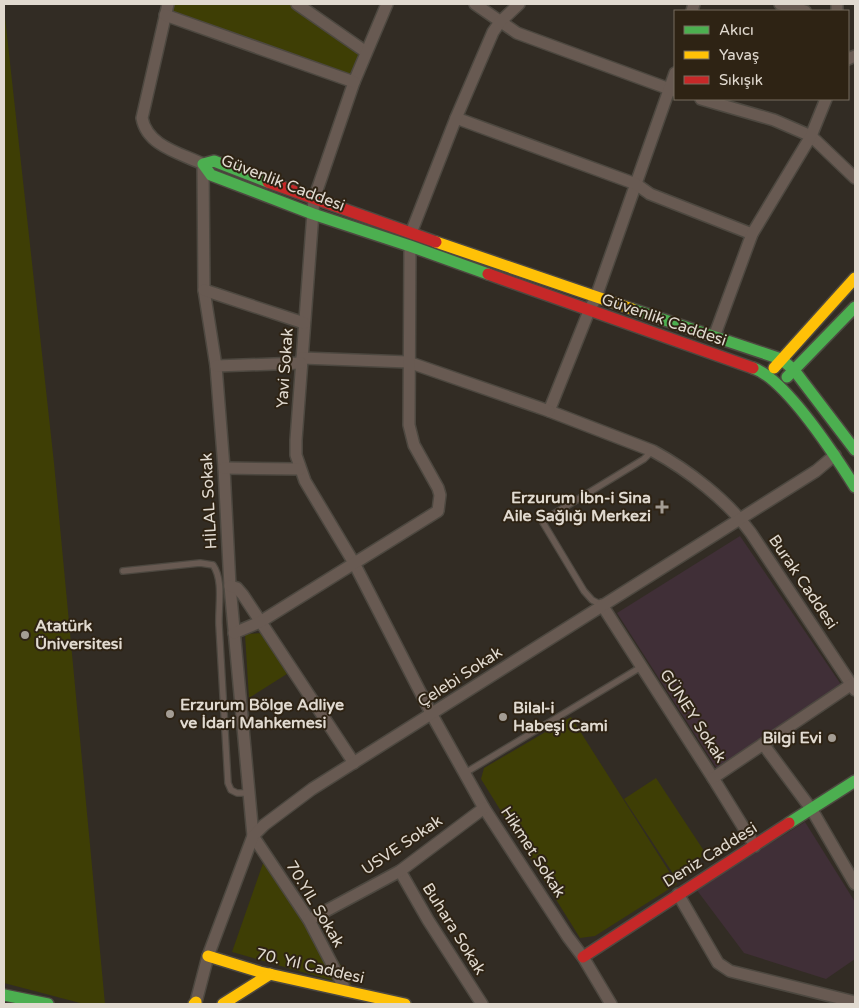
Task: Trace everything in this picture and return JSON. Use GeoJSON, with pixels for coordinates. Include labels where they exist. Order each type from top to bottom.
{"type":"FeatureCollection","features":[{"type":"Feature","properties":{"kind":"main road","name":"Güvenlik Caddesi"},"geometry":{"type":"LineString","coordinates":[[855,448],[794,370],[781,359],[314,199],[214,161],[203,164],[211,175],[313,214],[410,246],[589,311],[750,366],[768,375],[780,385],[835,455],[855,487]]}},
{"type":"Feature","properties":{"kind":"main road"},"geometry":{"type":"LineString","coordinates":[[768,375],[855,278]]}},
{"type":"Feature","properties":{"kind":"main road"},"geometry":{"type":"LineString","coordinates":[[780,385],[855,307]]}},
{"type":"Feature","properties":{"kind":"main road"},"geometry":{"type":"LineString","coordinates":[[835,455],[855,448]]}},
{"type":"Feature","properties":{"kind":"main road","name":"Deniz Caddesi"},"geometry":{"type":"LineString","coordinates":[[583,956],[855,781]]}},
{"type":"Feature","properties":{"kind":"main road","name":"70. Yıl Caddesi"},"geometry":{"type":"LineString","coordinates":[[208,956],[270,974],[405,1004]]}},
{"type":"Feature","properties":{"kind":"main road"},"geometry":{"type":"LineString","coordinates":[[223,1004],[270,974]]}},
{"type":"Feature","properties":{"kind":"main road"},"geometry":{"type":"LineString","coordinates":[[4,995],[48,1004]]}},
{"type":"Feature","properties":{"kind":"street"},"geometry":{"type":"LineString","coordinates":[[297,4],[366,52]]}},
{"type":"Feature","properties":{"kind":"street","name":"Yavi Sokak"},"geometry":{"type":"LineString","coordinates":[[387,4],[354,82],[314,199],[296,440],[300,469],[304,481],[354,563],[432,715]]}},
{"type":"Feature","properties":{"kind":"street"},"geometry":{"type":"LineString","coordinates":[[475,4],[517,33],[673,91],[636,184],[596,297],[549,411]]}},
{"type":"Feature","properties":{"kind":"street"},"geometry":{"type":"LineString","coordinates":[[411,232],[456,118],[494,32],[500,22],[519,4]]}},
{"type":"Feature","properties":{"kind":"street"},"geometry":{"type":"LineString","coordinates":[[780,4],[801,10]]}},
{"type":"Feature","properties":{"kind":"street"},"geometry":{"type":"LineString","coordinates":[[203,164],[155,141],[148,134],[143,124],[142,118],[166,9],[354,82]]}},
{"type":"Feature","properties":{"kind":"street"},"geometry":{"type":"LineString","coordinates":[[704,100],[792,126],[811,136],[855,178]]}},
{"type":"Feature","properties":{"kind":"street"},"geometry":{"type":"LineString","coordinates":[[714,337],[752,234],[811,136],[826,100]]}},
{"type":"Feature","properties":{"kind":"street"},"geometry":{"type":"LineString","coordinates":[[456,118],[636,184],[650,194],[752,234]]}},
{"type":"Feature","properties":{"kind":"street","name":"HİLAL Sokak"},"geometry":{"type":"LineString","coordinates":[[203,164],[204,290],[216,366],[224,468],[230,586],[253,836]]}},
{"type":"Feature","properties":{"kind":"street"},"geometry":{"type":"LineString","coordinates":[[234,633],[260,622],[438,511],[440,495],[438,488],[414,446],[410,430],[408,362],[410,246]]}},
{"type":"Feature","properties":{"kind":"street"},"geometry":{"type":"LineString","coordinates":[[204,290],[304,323]]}},
{"type":"Feature","properties":{"kind":"street","name":"Burak Caddesi"},"geometry":{"type":"LineString","coordinates":[[216,366],[301,360],[408,362],[549,411],[652,450],[715,495],[740,518],[853,687]]}},
{"type":"Feature","properties":{"kind":"street","name":"Çelebi Sokak"},"geometry":{"type":"LineString","coordinates":[[195,1003],[208,956],[253,836],[264,825],[312,789],[816,471],[835,455]]}},
{"type":"Feature","properties":{"kind":"street"},"geometry":{"type":"LineString","coordinates":[[224,468],[300,469]]}},
{"type":"Feature","properties":{"kind":"street"},"geometry":{"type":"LineString","coordinates":[[230,586],[240,592],[354,763]]}},
{"type":"Feature","properties":{"kind":"street","name":"GÜNEY Sokak"},"geometry":{"type":"LineString","coordinates":[[602,605],[714,778],[755,846]]}},
{"type":"Feature","properties":{"kind":"street"},"geometry":{"type":"LineString","coordinates":[[714,778],[763,744],[853,687]]}},
{"type":"Feature","properties":{"kind":"street","name":"Hikmet Sokak"},"geometry":{"type":"LineString","coordinates":[[432,715],[484,808],[568,937],[583,956],[611,1004]]}},
{"type":"Feature","properties":{"kind":"street"},"geometry":{"type":"LineString","coordinates":[[763,744],[812,810],[855,884]]}},
{"type":"Feature","properties":{"kind":"street","name":"USVE Sokak"},"geometry":{"type":"LineString","coordinates":[[309,920],[400,871],[484,808]]}},
{"type":"Feature","properties":{"kind":"street","name":"70.YIL Sokak"},"geometry":{"type":"LineString","coordinates":[[253,836],[309,920],[346,991]]}},
{"type":"Feature","properties":{"kind":"street","name":"Buhara Sokak"},"geometry":{"type":"LineString","coordinates":[[400,871],[428,920],[482,1004]]}},
{"type":"Feature","properties":{"kind":"street"},"geometry":{"type":"LineString","coordinates":[[678,894],[718,963],[730,971],[855,1002]]}},
{"type":"Feature","properties":{"kind":"lane"},"geometry":{"type":"LineString","coordinates":[[602,605],[592,600],[584,591],[542,521],[644,459],[652,450]]}},
{"type":"Feature","properties":{"kind":"lane"},"geometry":{"type":"LineString","coordinates":[[123,571],[200,563],[213,565],[217,570],[228,783],[231,790],[237,793],[249,794]]}},
{"type":"Feature","properties":{"kind":"lane"},"geometry":{"type":"LineString","coordinates":[[465,773],[641,667]]}},
{"type":"Feature","properties":{"kind":"shaded area"},"geometry":{"type":"Polygon","coordinates":[[[168,4],[297,4],[366,52],[354,82],[165,15],[168,4]]]}},
{"type":"Feature","properties":{"kind":"shaded area"},"geometry":{"type":"Polygon","coordinates":[[[4,8],[54,463],[105,1004],[84,1004],[4,983],[4,8]]]}},
{"type":"Feature","properties":{"kind":"shaded area"},"geometry":{"type":"Polygon","coordinates":[[[740,536],[842,686],[717,769],[617,613],[740,536]]]}},
{"type":"Feature","properties":{"kind":"shaded area"},"geometry":{"type":"Polygon","coordinates":[[[263,633],[290,672],[249,698],[245,634],[263,633]]]}},
{"type":"Feature","properties":{"kind":"shaded area"},"geometry":{"type":"Polygon","coordinates":[[[571,717],[677,884],[595,936],[580,938],[481,779],[484,768],[571,717]]]}},
{"type":"Feature","properties":{"kind":"shaded area"},"geometry":{"type":"Polygon","coordinates":[[[656,778],[706,854],[674,875],[624,799],[656,778]]]}},
{"type":"Feature","properties":{"kind":"shaded area"},"geometry":{"type":"Polygon","coordinates":[[[805,822],[855,902],[855,959],[826,979],[744,953],[696,889],[805,822]]]}},
{"type":"Feature","properties":{"kind":"shaded area"},"geometry":{"type":"Polygon","coordinates":[[[268,849],[350,980],[351,986],[232,952],[268,849]]]}},
{"type":"Feature","properties":{"kind":"traffic: fast"},"geometry":{"type":"LineString","coordinates":[[268,182],[214,161],[203,164],[211,175],[313,214],[488,274]]}},
{"type":"Feature","properties":{"kind":"traffic: fast"},"geometry":{"type":"LineString","coordinates":[[787,377],[855,307]]}},
{"type":"Feature","properties":{"kind":"traffic: fast"},"geometry":{"type":"LineString","coordinates":[[632,309],[781,359],[794,370],[855,450]]}},
{"type":"Feature","properties":{"kind":"traffic: fast"},"geometry":{"type":"LineString","coordinates":[[753,368],[766,375],[795,403],[836,457],[855,487]]}},
{"type":"Feature","properties":{"kind":"traffic: fast"},"geometry":{"type":"LineString","coordinates":[[789,823],[855,781]]}},
{"type":"Feature","properties":{"kind":"traffic: fast"},"geometry":{"type":"LineString","coordinates":[[4,995],[48,1004]]}},
{"type":"Feature","properties":{"kind":"traffic: slow"},"geometry":{"type":"LineString","coordinates":[[436,242],[632,309]]}},
{"type":"Feature","properties":{"kind":"traffic: slow"},"geometry":{"type":"LineString","coordinates":[[774,368],[855,278]]}},
{"type":"Feature","properties":{"kind":"traffic: slow"},"geometry":{"type":"LineString","coordinates":[[208,956],[260,972],[405,1004]]}},
{"type":"Feature","properties":{"kind":"traffic: slow"},"geometry":{"type":"LineString","coordinates":[[223,1004],[270,974]]}},
{"type":"Feature","properties":{"kind":"traffic: slow"},"geometry":{"type":"LineString","coordinates":[[194,1004],[196,1002],[196,1004]]}},
{"type":"Feature","properties":{"kind":"traffic: jam"},"geometry":{"type":"LineString","coordinates":[[268,182],[436,242]]}},
{"type":"Feature","properties":{"kind":"traffic: jam"},"geometry":{"type":"LineString","coordinates":[[488,274],[753,368]]}},
{"type":"Feature","properties":{"kind":"traffic: jam"},"geometry":{"type":"LineString","coordinates":[[583,957],[789,823]]}},
{"type":"Feature","properties":{"kind":"place","name":"Erzurum İbn-i Sina Aile Sağlığı Merkezi"},"geometry":{"type":"Point","coordinates":[662,507]}},
{"type":"Feature","properties":{"kind":"place","name":"Atatürk Üniversitesi"},"geometry":{"type":"Point","coordinates":[25,635]}},
{"type":"Feature","properties":{"kind":"place","name":"Erzurum Bölge Adliye ve İdari Mahkemesi"},"geometry":{"type":"Point","coordinates":[170,714]}},
{"type":"Feature","properties":{"kind":"place","name":"Bilal-i Habeşi Cami"},"geometry":{"type":"Point","coordinates":[503,717]}},
{"type":"Feature","properties":{"kind":"place","name":"Bilgi Evi"},"geometry":{"type":"Point","coordinates":[832,738]}}]}
